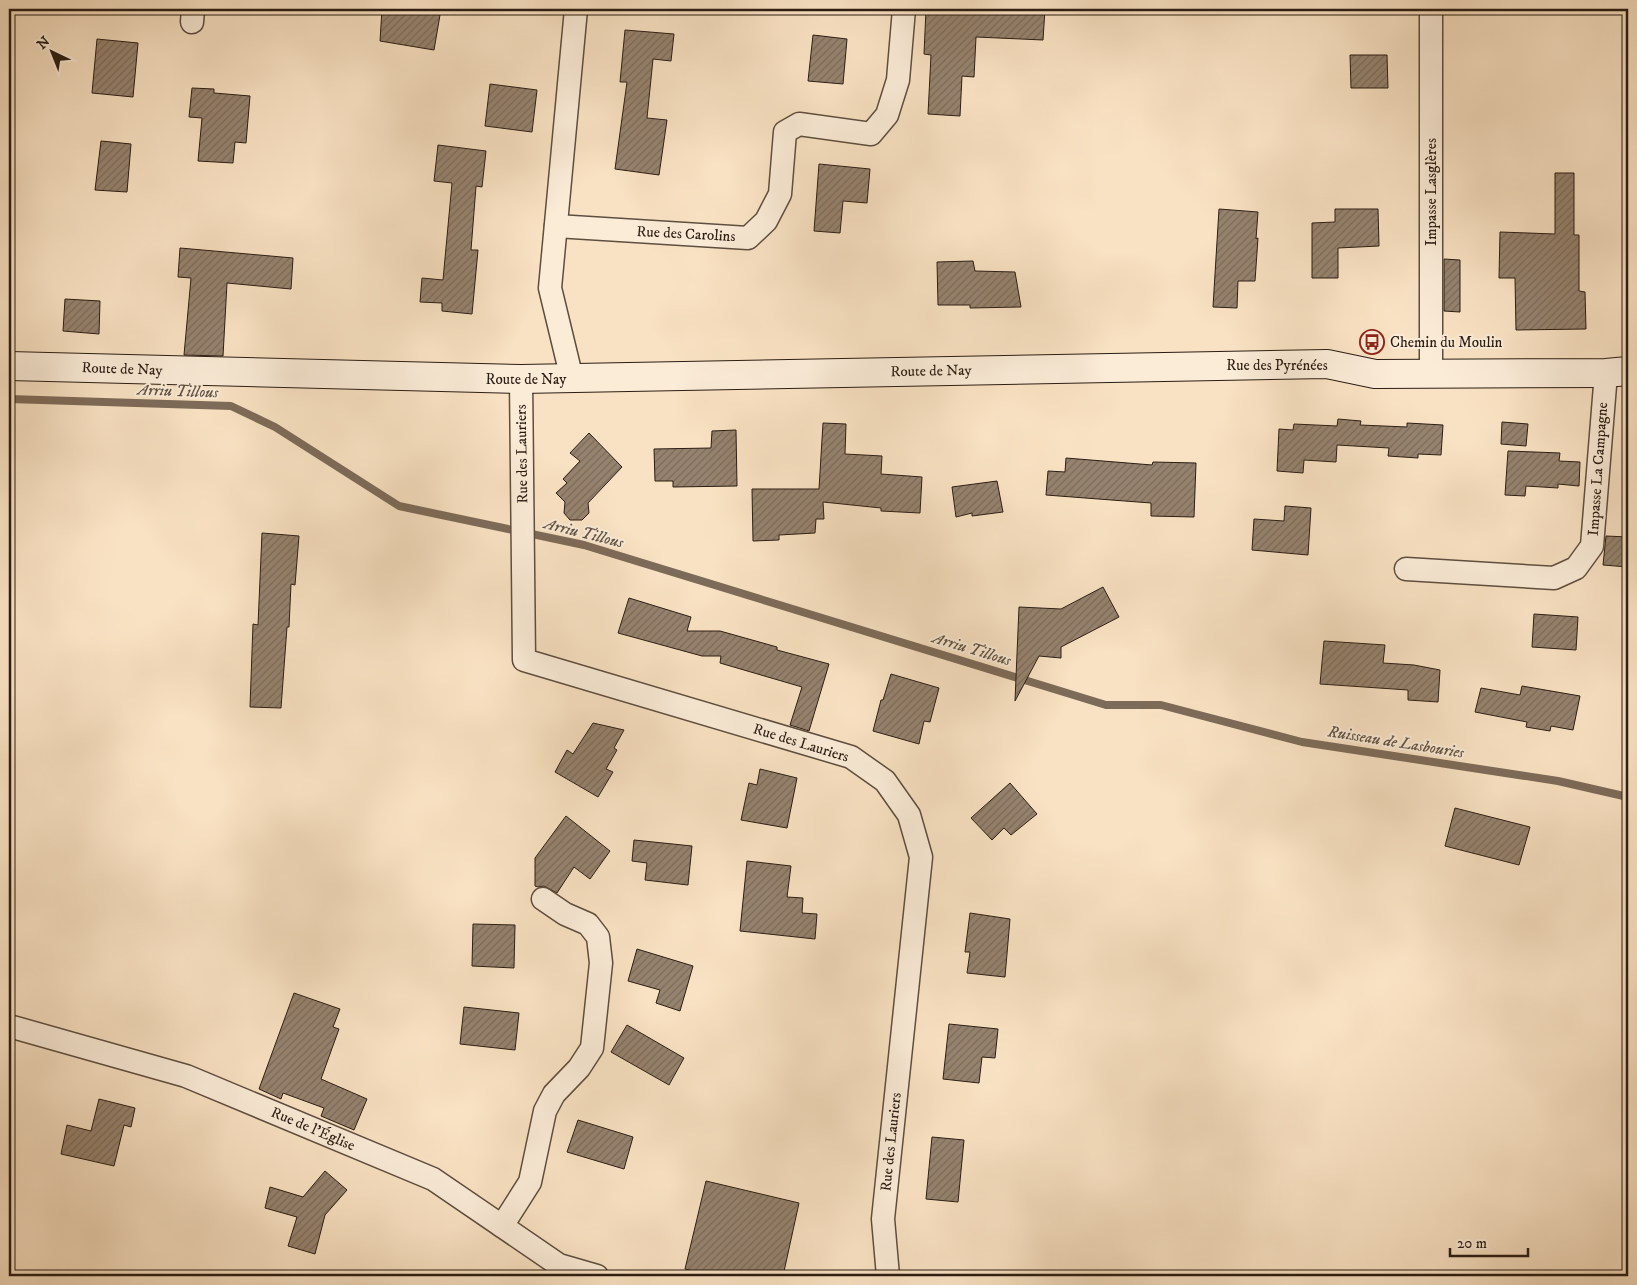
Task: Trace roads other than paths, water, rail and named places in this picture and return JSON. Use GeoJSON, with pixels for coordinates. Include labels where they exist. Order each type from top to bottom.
{"type":"FeatureCollection","features":[{"type":"Feature","properties":{"kind":"main road","name":"Rue des Pyrénées"},"geometry":{"type":"LineString","coordinates":[[1044,369],[1327,364],[1376,374],[1617,372]]}},
{"type":"Feature","properties":{"kind":"main road","name":"Route de Nay"},"geometry":{"type":"LineString","coordinates":[[9,366],[521,379],[1044,369]]}},
{"type":"Feature","properties":{"kind":"street"},"geometry":{"type":"LineString","coordinates":[[572,378],[550,288],[576,9]]}},
{"type":"Feature","properties":{"kind":"street","name":"Rue des Carolins"},"geometry":{"type":"LineString","coordinates":[[556,226],[748,238],[766,221],[780,194],[786,132],[799,124],[871,134],[887,115],[898,80],[904,9]]}},
{"type":"Feature","properties":{"kind":"street","name":"Impasse Lasglères"},"geometry":{"type":"LineString","coordinates":[[1431,9],[1431,374]]}},
{"type":"Feature","properties":{"kind":"street","name":"Impasse La Campagne"},"geometry":{"type":"LineString","coordinates":[[1406,569],[1554,578],[1576,568],[1592,546],[1617,372]]}},
{"type":"Feature","properties":{"kind":"street","name":"Rue des Lauriers"},"geometry":{"type":"LineString","coordinates":[[521,379],[524,660],[851,757],[885,780],[909,815],[921,856],[883,1219],[888,1276]]}},
{"type":"Feature","properties":{"kind":"street"},"geometry":{"type":"LineString","coordinates":[[502,1226],[530,1182],[545,1111],[554,1094],[579,1068],[592,1048],[601,963],[598,937],[588,924],[565,914],[543,899]]}},
{"type":"Feature","properties":{"kind":"street","name":"Rue de l'Église"},"geometry":{"type":"LineString","coordinates":[[9,1026],[195,1080],[433,1179],[559,1265],[597,1276]]}},
{"type":"Feature","properties":{"kind":"waterway","name":"Arriu Tillous"},"geometry":{"type":"LineString","coordinates":[[9,399],[231,406],[275,427],[399,506],[584,545],[1106,705],[1161,705],[1302,742],[1558,781],[1628,797]]}},
{"type":"Feature","properties":{"kind":"place","name":"Chemin du Moulin"},"geometry":{"type":"Point","coordinates":[1372,342]}},
{"type":"Feature","properties":{"kind":"water label","name":"Ruisseau de Lasbouries"},"geometry":{"type":"Point","coordinates":[1396,742]}}]}
